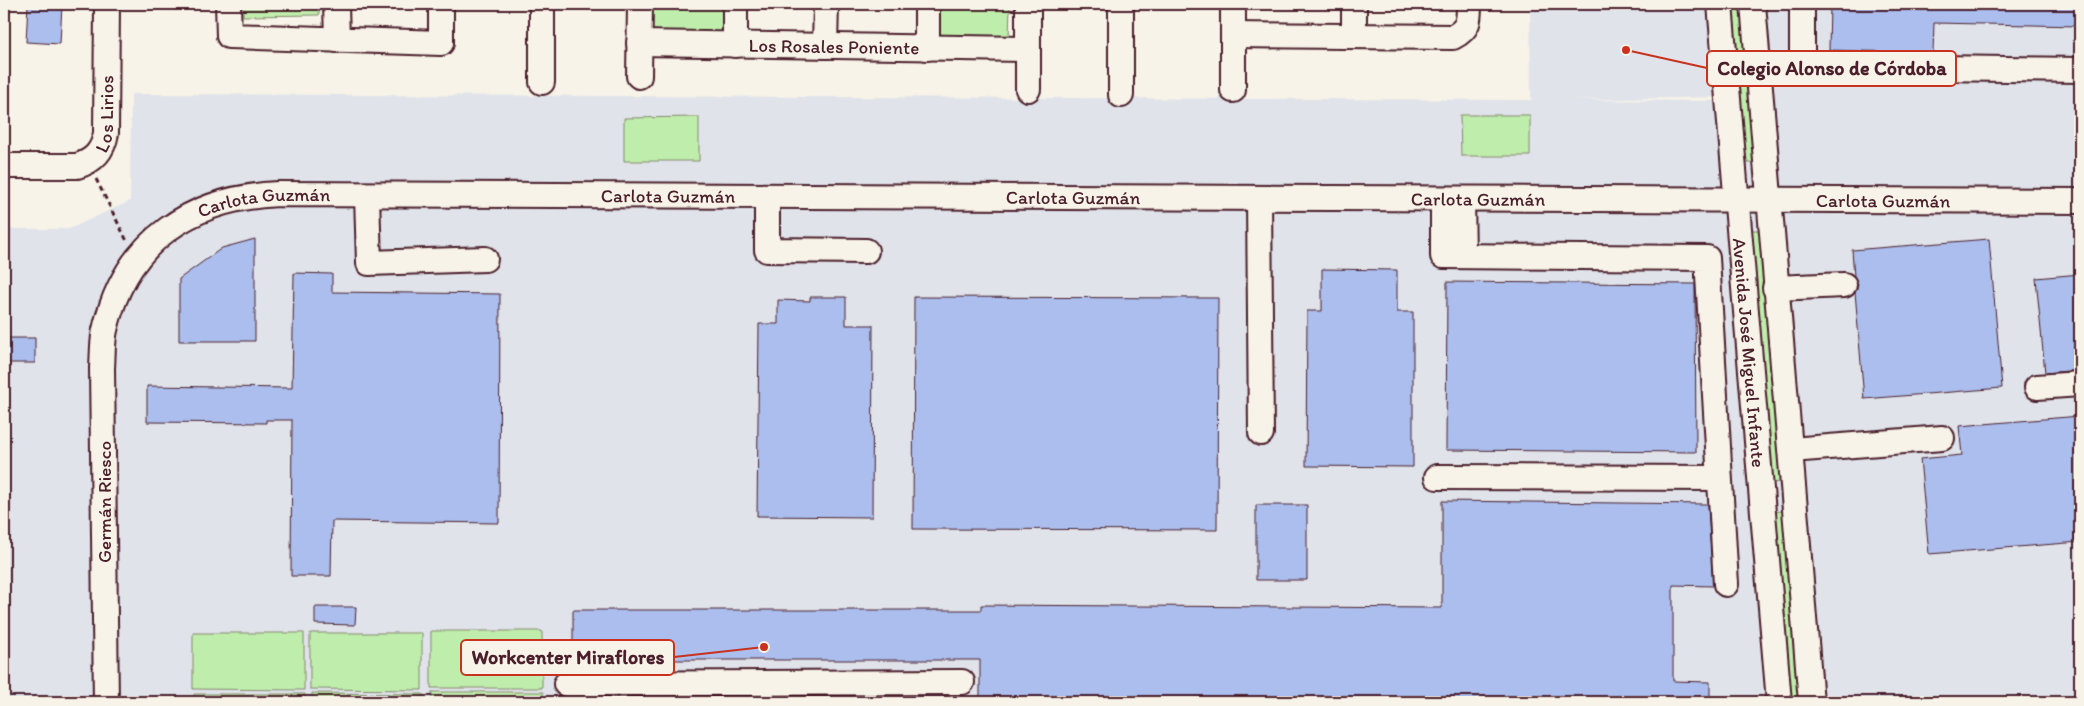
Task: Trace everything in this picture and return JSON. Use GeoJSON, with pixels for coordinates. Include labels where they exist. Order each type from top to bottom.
{"type":"FeatureCollection","features":[{"type":"Feature","properties":{"kind":"street","name":"Los Lirios"},"geometry":{"type":"LineString","coordinates":[[4,166],[78,166],[94,158],[102,147],[106,134],[107,4]]}},
{"type":"Feature","properties":{"kind":"street"},"geometry":{"type":"LineString","coordinates":[[228,4],[229,36],[441,43],[441,4]]}},
{"type":"Feature","properties":{"kind":"street"},"geometry":{"type":"LineString","coordinates":[[336,4],[337,40]]}},
{"type":"Feature","properties":{"kind":"street"},"geometry":{"type":"LineString","coordinates":[[542,4],[542,82]]}},
{"type":"Feature","properties":{"kind":"street"},"geometry":{"type":"LineString","coordinates":[[639,76],[640,4]]}},
{"type":"Feature","properties":{"kind":"street"},"geometry":{"type":"LineString","coordinates":[[734,4],[735,45]]}},
{"type":"Feature","properties":{"kind":"street"},"geometry":{"type":"LineString","coordinates":[[825,46],[826,4]]}},
{"type":"Feature","properties":{"kind":"street"},"geometry":{"type":"LineString","coordinates":[[927,4],[927,48]]}},
{"type":"Feature","properties":{"kind":"street"},"geometry":{"type":"LineString","coordinates":[[1028,4],[1028,89]]}},
{"type":"Feature","properties":{"kind":"street"},"geometry":{"type":"LineString","coordinates":[[1121,4],[1121,96]]}},
{"type":"Feature","properties":{"kind":"street"},"geometry":{"type":"LineString","coordinates":[[1233,4],[1233,90]]}},
{"type":"Feature","properties":{"kind":"street"},"geometry":{"type":"LineString","coordinates":[[1354,4],[1354,36]]}},
{"type":"Feature","properties":{"kind":"street"},"geometry":{"type":"LineString","coordinates":[[1234,35],[1453,37],[1464,32],[1469,21],[1469,4]]}},
{"type":"Feature","properties":{"kind":"street","name":"Avenida José Miguel Infante"},"geometry":{"type":"LineString","coordinates":[[1720,4],[1779,702]]}},
{"type":"Feature","properties":{"kind":"street","name":"Avenida José Miguel Infante"},"geometry":{"type":"LineString","coordinates":[[1753,4],[1811,702]]}},
{"type":"Feature","properties":{"kind":"street"},"geometry":{"type":"LineString","coordinates":[[1802,4],[1802,66],[2080,70]]}},
{"type":"Feature","properties":{"kind":"street","name":"Los Rosales Poniente"},"geometry":{"type":"LineString","coordinates":[[639,43],[1028,49]]}},
{"type":"Feature","properties":{"kind":"street","name":"Carlota Guzmán"},"geometry":{"type":"LineString","coordinates":[[112,303],[136,259],[160,234],[173,224],[188,215],[224,201],[269,194],[2080,201]]}},
{"type":"Feature","properties":{"kind":"street"},"geometry":{"type":"LineString","coordinates":[[367,195],[369,263],[485,259]]}},
{"type":"Feature","properties":{"kind":"street"},"geometry":{"type":"LineString","coordinates":[[767,196],[767,250],[866,251]]}},
{"type":"Feature","properties":{"kind":"street"},"geometry":{"type":"LineString","coordinates":[[1259,198],[1261,433]]}},
{"type":"Feature","properties":{"kind":"street"},"geometry":{"type":"LineString","coordinates":[[1453,199],[1463,256],[1706,258],[1726,584]]}},
{"type":"Feature","properties":{"kind":"street"},"geometry":{"type":"LineString","coordinates":[[1776,288],[1844,285]]}},
{"type":"Feature","properties":{"kind":"street","name":"Germán Riesco"},"geometry":{"type":"LineString","coordinates":[[106,702],[102,368],[105,328],[112,303]]}},
{"type":"Feature","properties":{"kind":"street"},"geometry":{"type":"LineString","coordinates":[[2037,388],[2080,384]]}},
{"type":"Feature","properties":{"kind":"street"},"geometry":{"type":"LineString","coordinates":[[1791,450],[1942,438]]}},
{"type":"Feature","properties":{"kind":"street"},"geometry":{"type":"LineString","coordinates":[[1437,477],[1719,478]]}},
{"type":"Feature","properties":{"kind":"street"},"geometry":{"type":"LineString","coordinates":[[1762,502],[1772,495],[1778,494],[1790,497],[1795,501]]}},
{"type":"Feature","properties":{"kind":"street"},"geometry":{"type":"LineString","coordinates":[[566,684],[683,693],[839,692],[962,682]]}},
{"type":"Feature","properties":{"kind":"path"},"geometry":{"type":"LineString","coordinates":[[94,158],[97,182],[136,259]]}},
{"type":"Feature","properties":{"kind":"shaded area"},"geometry":{"type":"Polygon","coordinates":[[[1530,4],[2080,4],[2080,702],[4,702],[4,229],[69,229],[130,201],[131,94],[1531,100],[1530,4]],[[1725,97],[1569,100],[1726,101],[1725,97]]]}},
{"type":"Feature","properties":{"kind":"green space"},"geometry":{"type":"Polygon","coordinates":[[[243,4],[319,4],[319,15],[243,16],[243,4]]]}},
{"type":"Feature","properties":{"kind":"green space"},"geometry":{"type":"Polygon","coordinates":[[[647,4],[727,4],[728,37],[647,36],[647,4]]]}},
{"type":"Feature","properties":{"kind":"green space"},"geometry":{"type":"Polygon","coordinates":[[[938,4],[1010,4],[1009,39],[937,37],[938,4]]]}},
{"type":"Feature","properties":{"kind":"green space"},"geometry":{"type":"Polygon","coordinates":[[[1728,4],[1745,4],[1757,158],[1751,163],[1744,163],[1728,4]]]}},
{"type":"Feature","properties":{"kind":"green space"},"geometry":{"type":"Polygon","coordinates":[[[1460,115],[1530,115],[1530,156],[1461,156],[1460,115]]]}},
{"type":"Feature","properties":{"kind":"green space"},"geometry":{"type":"Polygon","coordinates":[[[699,117],[699,161],[624,161],[624,118],[699,117]]]}},
{"type":"Feature","properties":{"kind":"green space"},"geometry":{"type":"Polygon","coordinates":[[[1751,230],[1759,230],[1763,234],[1784,482],[1767,483],[1751,230]]]}},
{"type":"Feature","properties":{"kind":"green space"},"geometry":{"type":"Polygon","coordinates":[[[1786,510],[1802,702],[1787,702],[1771,513],[1786,510]]]}},
{"type":"Feature","properties":{"kind":"green space"},"geometry":{"type":"Polygon","coordinates":[[[431,631],[542,631],[542,688],[431,688],[431,631]]]}},
{"type":"Feature","properties":{"kind":"green space"},"geometry":{"type":"Polygon","coordinates":[[[193,633],[304,633],[304,690],[193,689],[193,633]]]}},
{"type":"Feature","properties":{"kind":"green space"},"geometry":{"type":"Polygon","coordinates":[[[310,633],[422,633],[422,690],[310,689],[310,633]]]}},
{"type":"Feature","properties":{"kind":"green space"},"geometry":{"type":"Polygon","coordinates":[[[432,692],[543,692],[543,702],[432,702],[432,692]]]}},
{"type":"Feature","properties":{"kind":"green space"},"geometry":{"type":"Polygon","coordinates":[[[312,693],[423,694],[423,702],[312,702],[312,693]]]}},
{"type":"Feature","properties":{"kind":"green space"},"geometry":{"type":"Polygon","coordinates":[[[194,694],[305,694],[305,702],[194,702],[194,694]]]}},
{"type":"Feature","properties":{"kind":"building"},"geometry":{"type":"Polygon","coordinates":[[[28,4],[62,4],[60,44],[26,42],[28,4]]]}},
{"type":"Feature","properties":{"kind":"building"},"geometry":{"type":"Polygon","coordinates":[[[1830,4],[2080,4],[2080,26],[1934,23],[1933,53],[1829,50],[1830,4]]]}},
{"type":"Feature","properties":{"kind":"building"},"geometry":{"type":"Polygon","coordinates":[[[255,239],[255,341],[179,341],[179,279],[222,248],[255,239]]]}},
{"type":"Feature","properties":{"kind":"building"},"geometry":{"type":"Polygon","coordinates":[[[1989,239],[2002,388],[1864,399],[1855,292],[1858,284],[1854,276],[1852,250],[1989,239]]]}},
{"type":"Feature","properties":{"kind":"building"},"geometry":{"type":"Polygon","coordinates":[[[1322,269],[1397,270],[1397,312],[1413,312],[1413,467],[1306,466],[1307,311],[1322,311],[1322,269]]]}},
{"type":"Feature","properties":{"kind":"building"},"geometry":{"type":"Polygon","coordinates":[[[294,273],[332,274],[332,292],[500,294],[499,523],[332,521],[331,576],[291,576],[292,420],[266,420],[266,423],[147,422],[147,386],[292,388],[294,273]]]}},
{"type":"Feature","properties":{"kind":"building"},"geometry":{"type":"Polygon","coordinates":[[[2080,274],[2080,370],[2045,373],[2036,278],[2080,274]]]}},
{"type":"Feature","properties":{"kind":"building"},"geometry":{"type":"Polygon","coordinates":[[[1447,282],[1695,284],[1696,452],[1446,450],[1447,282]]]}},
{"type":"Feature","properties":{"kind":"building"},"geometry":{"type":"Polygon","coordinates":[[[810,297],[846,297],[846,325],[873,325],[872,517],[757,516],[759,324],[778,324],[778,300],[810,301],[810,297]]]}},
{"type":"Feature","properties":{"kind":"building"},"geometry":{"type":"Polygon","coordinates":[[[914,297],[1218,298],[1217,530],[913,529],[914,297]]]}},
{"type":"Feature","properties":{"kind":"building"},"geometry":{"type":"Polygon","coordinates":[[[4,338],[35,338],[35,363],[4,363],[4,338]]]}},
{"type":"Feature","properties":{"kind":"building"},"geometry":{"type":"Polygon","coordinates":[[[2080,416],[2080,542],[1929,554],[1920,459],[1962,455],[1959,426],[2080,416]]]}},
{"type":"Feature","properties":{"kind":"building"},"geometry":{"type":"Polygon","coordinates":[[[1442,501],[1708,504],[1713,586],[1673,585],[1673,681],[1710,682],[1710,702],[980,702],[980,660],[573,660],[573,610],[981,610],[981,605],[1442,608],[1442,501]]]}},
{"type":"Feature","properties":{"kind":"building"},"geometry":{"type":"Polygon","coordinates":[[[1256,505],[1307,505],[1307,580],[1256,580],[1256,505]]]}},
{"type":"Feature","properties":{"kind":"building"},"geometry":{"type":"Polygon","coordinates":[[[315,607],[356,607],[355,625],[315,624],[315,607]]]}},
{"type":"Feature","properties":{"kind":"place","name":"Colegio Alonso de Córdoba"},"geometry":{"type":"Point","coordinates":[1626,50]}},
{"type":"Feature","properties":{"kind":"place","name":"Workcenter Miraflores"},"geometry":{"type":"Point","coordinates":[764,647]}}]}
